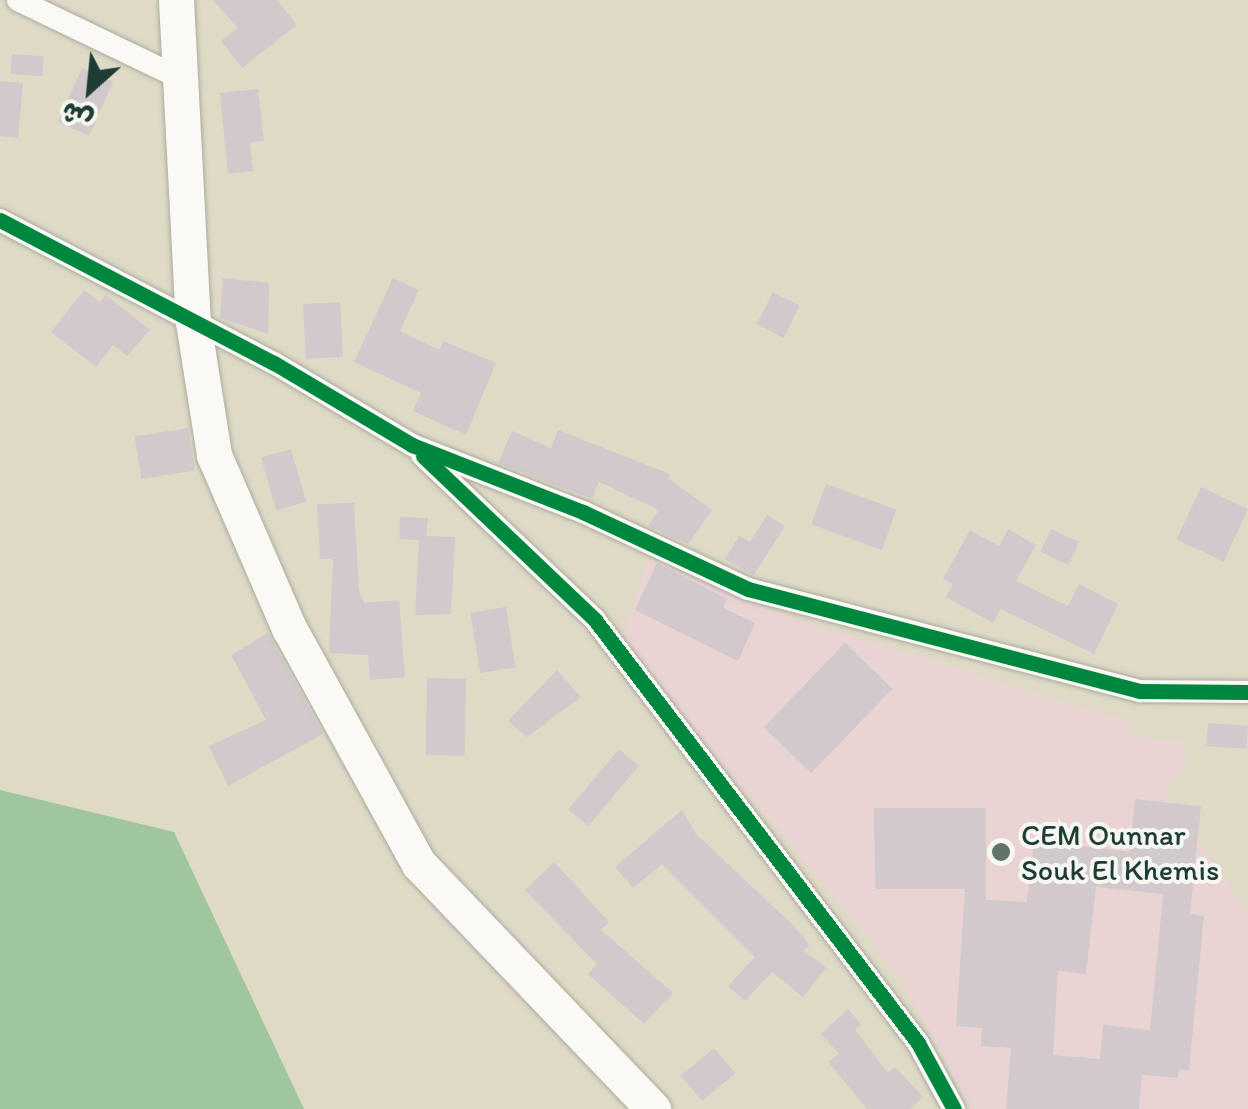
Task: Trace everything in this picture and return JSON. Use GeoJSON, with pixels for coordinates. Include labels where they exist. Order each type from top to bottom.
{"type":"FeatureCollection","features":[{"type":"Feature","properties":{"kind":"main road"},"geometry":{"type":"LineString","coordinates":[[176,0],[193,322],[214,455],[290,628],[419,864],[652,1109]]}},
{"type":"Feature","properties":{"kind":"street"},"geometry":{"type":"LineString","coordinates":[[18,0],[180,78]]}},
{"type":"Feature","properties":{"kind":"street"},"geometry":{"type":"LineString","coordinates":[[0,220],[412,445],[582,512],[748,589],[1140,691],[1248,692]]}},
{"type":"Feature","properties":{"kind":"street"},"geometry":{"type":"LineString","coordinates":[[412,445],[594,620],[918,1043],[954,1109]]}},
{"type":"Feature","properties":{"kind":"shaded area","name":"CEM Ounnar Souk El Khemis"},"geometry":{"type":"Polygon","coordinates":[[[647,559],[781,614],[1130,722],[1129,736],[1183,741],[1187,760],[1164,792],[1248,912],[1248,1109],[971,1109],[897,972],[622,644],[647,559]]]}},
{"type":"Feature","properties":{"kind":"green space"},"geometry":{"type":"Polygon","coordinates":[[[0,790],[174,832],[304,1109],[0,1109],[0,790]]]}},
{"type":"Feature","properties":{"kind":"building"},"geometry":{"type":"Polygon","coordinates":[[[213,0],[277,0],[297,25],[242,68],[221,41],[238,28],[213,0]]]}},
{"type":"Feature","properties":{"kind":"building"},"geometry":{"type":"Polygon","coordinates":[[[12,54],[44,56],[43,76],[11,74],[12,54]]]}},
{"type":"Feature","properties":{"kind":"building"},"geometry":{"type":"Polygon","coordinates":[[[82,68],[113,82],[89,136],[58,122],[82,68]]]}},
{"type":"Feature","properties":{"kind":"building"},"geometry":{"type":"Polygon","coordinates":[[[0,81],[23,83],[18,138],[0,136],[0,81]]]}},
{"type":"Feature","properties":{"kind":"building"},"geometry":{"type":"Polygon","coordinates":[[[258,89],[264,141],[250,142],[253,171],[228,174],[220,93],[258,89]]]}},
{"type":"Feature","properties":{"kind":"building"},"geometry":{"type":"Polygon","coordinates":[[[223,278],[269,283],[268,334],[220,318],[223,278]]]}},
{"type":"Feature","properties":{"kind":"building"},"geometry":{"type":"Polygon","coordinates":[[[393,278],[419,290],[400,331],[439,350],[443,341],[496,363],[466,435],[413,411],[421,393],[354,362],[393,278]]]}},
{"type":"Feature","properties":{"kind":"building"},"geometry":{"type":"Polygon","coordinates":[[[84,290],[100,302],[106,295],[150,330],[127,356],[113,345],[96,367],[51,332],[84,290]]]}},
{"type":"Feature","properties":{"kind":"building"},"geometry":{"type":"Polygon","coordinates":[[[773,292],[800,306],[783,338],[757,324],[773,292]]]}},
{"type":"Feature","properties":{"kind":"building"},"geometry":{"type":"Polygon","coordinates":[[[340,302],[343,357],[306,359],[303,304],[340,302]]]}},
{"type":"Feature","properties":{"kind":"building"},"geometry":{"type":"Polygon","coordinates":[[[188,428],[195,470],[141,479],[135,436],[188,428]]]}},
{"type":"Feature","properties":{"kind":"building"},"geometry":{"type":"Polygon","coordinates":[[[558,430],[670,474],[668,478],[712,510],[688,544],[648,526],[659,510],[599,482],[592,499],[498,463],[512,431],[551,448],[558,430]]]}},
{"type":"Feature","properties":{"kind":"building"},"geometry":{"type":"Polygon","coordinates":[[[291,449],[306,502],[276,510],[261,458],[291,449]]]}},
{"type":"Feature","properties":{"kind":"building"},"geometry":{"type":"Polygon","coordinates":[[[826,484],[896,510],[882,550],[811,524],[826,484]]]}},
{"type":"Feature","properties":{"kind":"building"},"geometry":{"type":"Polygon","coordinates":[[[1201,487],[1248,509],[1224,562],[1176,540],[1201,487]]]}},
{"type":"Feature","properties":{"kind":"building"},"geometry":{"type":"Polygon","coordinates":[[[354,503],[359,590],[364,603],[399,600],[405,677],[370,680],[368,655],[329,653],[333,559],[320,559],[317,504],[354,503]]]}},
{"type":"Feature","properties":{"kind":"building"},"geometry":{"type":"Polygon","coordinates":[[[767,515],[785,526],[754,575],[725,559],[739,536],[750,542],[767,515]]]}},
{"type":"Feature","properties":{"kind":"building"},"geometry":{"type":"Polygon","coordinates":[[[400,517],[428,518],[426,536],[455,537],[451,614],[415,615],[419,540],[399,539],[400,517]]]}},
{"type":"Feature","properties":{"kind":"building"},"geometry":{"type":"Polygon","coordinates":[[[1008,529],[1036,545],[1016,581],[1068,606],[1079,584],[1118,604],[1094,654],[1001,609],[993,623],[946,597],[953,584],[943,579],[970,530],[999,546],[1008,529]]]}},
{"type":"Feature","properties":{"kind":"building"},"geometry":{"type":"Polygon","coordinates":[[[1051,529],[1079,542],[1069,565],[1040,552],[1051,529]]]}},
{"type":"Feature","properties":{"kind":"building"},"geometry":{"type":"Polygon","coordinates":[[[657,563],[727,599],[723,608],[755,623],[738,661],[635,610],[657,563]]]}},
{"type":"Feature","properties":{"kind":"building"},"geometry":{"type":"Polygon","coordinates":[[[506,607],[516,667],[480,673],[470,613],[506,607]]]}},
{"type":"Feature","properties":{"kind":"building"},"geometry":{"type":"Polygon","coordinates":[[[268,633],[323,734],[228,786],[209,746],[266,720],[231,655],[268,633]]]}},
{"type":"Feature","properties":{"kind":"building"},"geometry":{"type":"Polygon","coordinates":[[[845,643],[892,689],[811,773],[764,727],[845,643]]]}},
{"type":"Feature","properties":{"kind":"building"},"geometry":{"type":"Polygon","coordinates":[[[557,670],[581,697],[527,737],[508,721],[557,670]]]}},
{"type":"Feature","properties":{"kind":"building"},"geometry":{"type":"Polygon","coordinates":[[[427,678],[466,679],[465,756],[426,755],[427,678]]]}},
{"type":"Feature","properties":{"kind":"building"},"geometry":{"type":"Polygon","coordinates":[[[1208,723],[1248,726],[1246,749],[1206,746],[1208,723]]]}},
{"type":"Feature","properties":{"kind":"building"},"geometry":{"type":"Polygon","coordinates":[[[619,749],[639,766],[588,826],[568,810],[619,749]]]}},
{"type":"Feature","properties":{"kind":"building"},"geometry":{"type":"Polygon","coordinates":[[[1135,799],[1201,806],[1190,914],[1204,916],[1189,1070],[1179,1069],[1178,1078],[1142,1075],[1139,1109],[1006,1109],[1011,1048],[981,1046],[982,1028],[956,1026],[965,889],[875,889],[874,808],[986,808],[986,900],[1027,902],[1034,841],[1130,852],[1135,799]],[[1096,887],[1086,974],[1058,971],[1053,1055],[1100,1059],[1103,1025],[1150,1030],[1163,894],[1096,887]]]}},
{"type":"Feature","properties":{"kind":"building"},"geometry":{"type":"Polygon","coordinates":[[[682,810],[696,834],[794,926],[810,946],[803,950],[826,968],[803,997],[772,972],[745,1001],[728,986],[755,957],[662,864],[633,888],[615,867],[682,810]]]}},
{"type":"Feature","properties":{"kind":"building"},"geometry":{"type":"Polygon","coordinates":[[[554,862],[609,922],[601,930],[673,993],[644,1024],[588,974],[597,964],[525,890],[554,862]]]}},
{"type":"Feature","properties":{"kind":"building"},"geometry":{"type":"Polygon","coordinates":[[[848,1009],[861,1024],[855,1030],[888,1073],[895,1067],[923,1097],[910,1109],[867,1109],[828,1062],[839,1054],[821,1034],[848,1009]]]}},
{"type":"Feature","properties":{"kind":"building"},"geometry":{"type":"Polygon","coordinates":[[[714,1048],[735,1073],[702,1101],[681,1076],[714,1048]]]}},
{"type":"Feature","properties":{"kind":"cycle path"},"geometry":{"type":"LineString","coordinates":[[0,220],[274,363],[412,445],[583,512],[748,589],[1140,691],[1248,692]]}},
{"type":"Feature","properties":{"kind":"cycle path"},"geometry":{"type":"LineString","coordinates":[[423,456],[595,620],[918,1043],[954,1109]]}},
{"type":"Feature","properties":{"kind":"place","name":"CEM Ounnar Souk El Khemis"},"geometry":{"type":"Point","coordinates":[1001,852]}}]}
